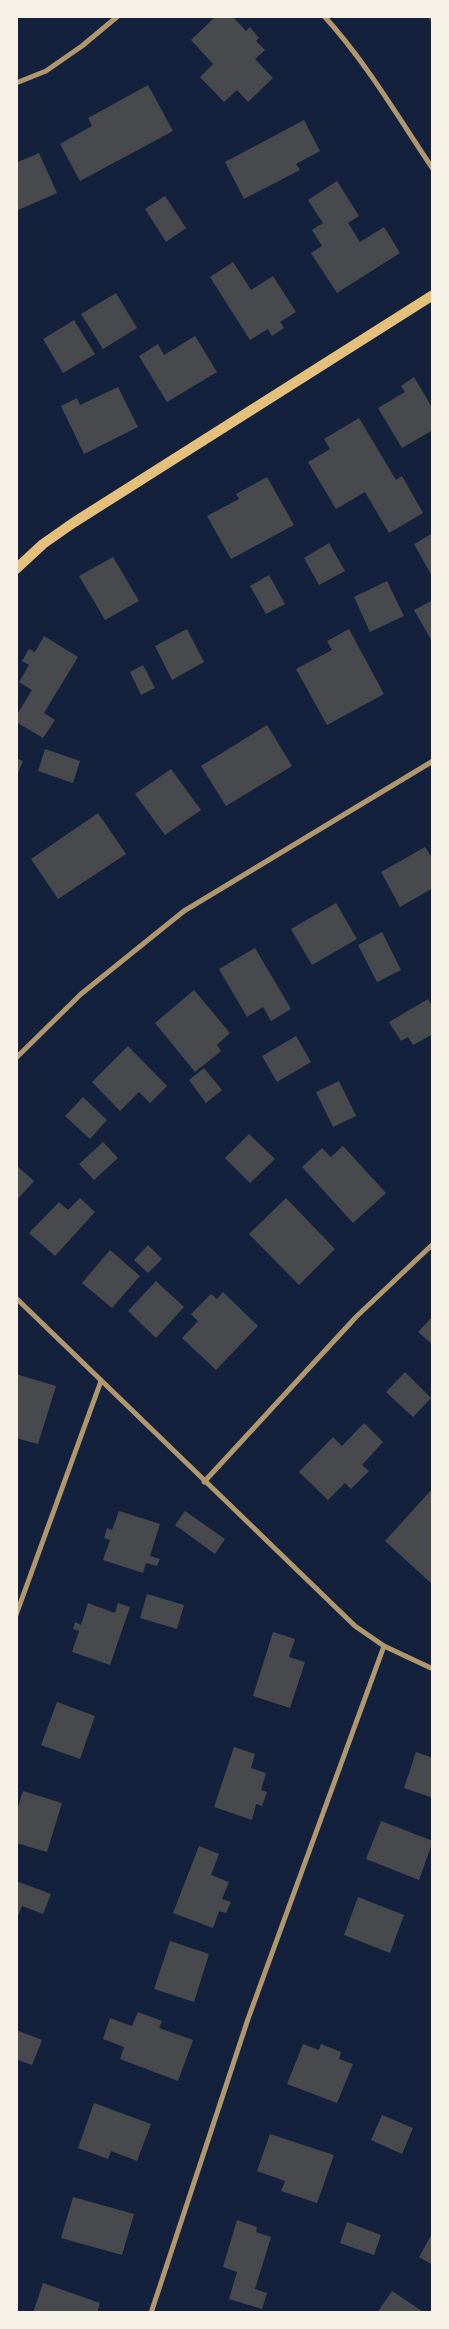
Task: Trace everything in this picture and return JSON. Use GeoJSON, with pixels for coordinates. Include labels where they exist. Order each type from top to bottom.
{"type":"FeatureCollection","features":[{"type":"Feature","properties":{"kind":"main road"},"geometry":{"type":"LineString","coordinates":[[16,569],[43,544],[73,523],[433,295]]}},
{"type":"Feature","properties":{"kind":"street"},"geometry":{"type":"LineString","coordinates":[[16,83],[46,71],[82,46],[118,16]]}},
{"type":"Feature","properties":{"kind":"street"},"geometry":{"type":"LineString","coordinates":[[324,16],[342,36],[372,78],[433,169]]}},
{"type":"Feature","properties":{"kind":"street"},"geometry":{"type":"LineString","coordinates":[[16,1058],[80,994],[184,911],[433,761]]}},
{"type":"Feature","properties":{"kind":"street"},"geometry":{"type":"LineString","coordinates":[[204,1482],[356,1317],[433,1244]]}},
{"type":"Feature","properties":{"kind":"street"},"geometry":{"type":"LineString","coordinates":[[16,1298],[204,1482],[355,1626],[384,1646],[433,1669]]}},
{"type":"Feature","properties":{"kind":"street"},"geometry":{"type":"LineString","coordinates":[[16,1615],[101,1381]]}},
{"type":"Feature","properties":{"kind":"street"},"geometry":{"type":"LineString","coordinates":[[151,2313],[248,2019],[384,1646]]}},
{"type":"Feature","properties":{"kind":"building"},"geometry":{"type":"Polygon","coordinates":[[[216,16],[232,16],[246,31],[250,27],[259,38],[256,41],[265,50],[255,59],[273,78],[248,102],[237,90],[224,102],[200,77],[213,64],[191,40],[216,16]]]}},
{"type":"Feature","properties":{"kind":"building"},"geometry":{"type":"Polygon","coordinates":[[[427,16],[433,16],[433,25],[427,16]]]}},
{"type":"Feature","properties":{"kind":"building"},"geometry":{"type":"Polygon","coordinates":[[[148,85],[173,131],[80,181],[60,144],[92,126],[88,118],[148,85]]]}},
{"type":"Feature","properties":{"kind":"building"},"geometry":{"type":"Polygon","coordinates":[[[304,120],[320,151],[296,164],[300,170],[244,199],[225,162],[304,120]]]}},
{"type":"Feature","properties":{"kind":"building"},"geometry":{"type":"Polygon","coordinates":[[[39,153],[57,193],[16,211],[16,163],[39,153]]]}},
{"type":"Feature","properties":{"kind":"building"},"geometry":{"type":"Polygon","coordinates":[[[337,181],[359,216],[348,223],[360,242],[384,227],[400,253],[337,293],[311,253],[322,246],[312,230],[323,223],[308,200],[337,181]]]}},
{"type":"Feature","properties":{"kind":"building"},"geometry":{"type":"Polygon","coordinates":[[[165,196],[186,228],[166,242],[145,209],[165,196]]]}},
{"type":"Feature","properties":{"kind":"building"},"geometry":{"type":"Polygon","coordinates":[[[233,262],[251,290],[273,276],[296,312],[280,322],[284,328],[272,336],[268,329],[250,340],[210,277],[233,262]]]}},
{"type":"Feature","properties":{"kind":"building"},"geometry":{"type":"Polygon","coordinates":[[[116,293],[137,328],[103,349],[81,314],[116,293]]]}},
{"type":"Feature","properties":{"kind":"building"},"geometry":{"type":"Polygon","coordinates":[[[74,320],[95,354],[63,373],[43,339],[74,320]]]}},
{"type":"Feature","properties":{"kind":"building"},"geometry":{"type":"Polygon","coordinates":[[[195,336],[217,372],[167,402],[139,356],[158,344],[164,355],[195,336]]]}},
{"type":"Feature","properties":{"kind":"building"},"geometry":{"type":"Polygon","coordinates":[[[414,377],[433,409],[433,430],[402,448],[378,408],[405,392],[401,386],[414,377]]]}},
{"type":"Feature","properties":{"kind":"building"},"geometry":{"type":"Polygon","coordinates":[[[118,387],[138,427],[84,454],[61,406],[77,398],[80,405],[118,387]]]}},
{"type":"Feature","properties":{"kind":"building"},"geometry":{"type":"Polygon","coordinates":[[[359,418],[396,480],[402,476],[423,513],[389,533],[365,492],[336,509],[308,462],[330,449],[324,439],[359,418]]]}},
{"type":"Feature","properties":{"kind":"building"},"geometry":{"type":"Polygon","coordinates":[[[267,477],[294,525],[231,559],[207,516],[239,499],[236,494],[267,477]]]}},
{"type":"Feature","properties":{"kind":"building"},"geometry":{"type":"Polygon","coordinates":[[[433,533],[433,578],[414,544],[433,533]]]}},
{"type":"Feature","properties":{"kind":"building"},"geometry":{"type":"Polygon","coordinates":[[[329,543],[345,571],[319,585],[304,558],[329,543]]]}},
{"type":"Feature","properties":{"kind":"building"},"geometry":{"type":"Polygon","coordinates":[[[113,557],[139,601],[105,620],[79,576],[113,557]]]}},
{"type":"Feature","properties":{"kind":"building"},"geometry":{"type":"Polygon","coordinates":[[[269,575],[285,604],[266,614],[250,586],[269,575]]]}},
{"type":"Feature","properties":{"kind":"building"},"geometry":{"type":"Polygon","coordinates":[[[387,581],[404,616],[370,632],[354,597],[387,581]]]}},
{"type":"Feature","properties":{"kind":"building"},"geometry":{"type":"Polygon","coordinates":[[[433,600],[433,643],[414,610],[433,600]]]}},
{"type":"Feature","properties":{"kind":"building"},"geometry":{"type":"Polygon","coordinates":[[[187,629],[204,662],[172,680],[155,646],[187,629]]]}},
{"type":"Feature","properties":{"kind":"building"},"geometry":{"type":"Polygon","coordinates":[[[349,629],[384,694],[327,725],[296,669],[332,650],[327,641],[349,629]]]}},
{"type":"Feature","properties":{"kind":"building"},"geometry":{"type":"Polygon","coordinates":[[[44,636],[78,657],[44,713],[55,720],[43,738],[16,722],[16,716],[32,690],[19,682],[29,665],[22,661],[29,649],[35,652],[44,636]]]}},
{"type":"Feature","properties":{"kind":"building"},"geometry":{"type":"Polygon","coordinates":[[[143,665],[155,688],[141,695],[130,672],[143,665]]]}},
{"type":"Feature","properties":{"kind":"building"},"geometry":{"type":"Polygon","coordinates":[[[267,725],[292,766],[226,806],[201,766],[267,725]]]}},
{"type":"Feature","properties":{"kind":"building"},"geometry":{"type":"Polygon","coordinates":[[[45,749],[80,761],[73,783],[38,771],[45,749]]]}},
{"type":"Feature","properties":{"kind":"building"},"geometry":{"type":"Polygon","coordinates":[[[16,758],[23,761],[16,778],[16,758]]]}},
{"type":"Feature","properties":{"kind":"building"},"geometry":{"type":"Polygon","coordinates":[[[171,769],[201,810],[165,835],[135,794],[171,769]]]}},
{"type":"Feature","properties":{"kind":"building"},"geometry":{"type":"Polygon","coordinates":[[[98,813],[126,854],[58,899],[31,859],[98,813]]]}},
{"type":"Feature","properties":{"kind":"building"},"geometry":{"type":"Polygon","coordinates":[[[425,847],[433,859],[433,888],[400,907],[381,872],[425,847]]]}},
{"type":"Feature","properties":{"kind":"building"},"geometry":{"type":"Polygon","coordinates":[[[336,903],[357,939],[312,965],[291,929],[336,903]]]}},
{"type":"Feature","properties":{"kind":"building"},"geometry":{"type":"Polygon","coordinates":[[[382,932],[401,970],[377,982],[358,945],[382,932]]]}},
{"type":"Feature","properties":{"kind":"building"},"geometry":{"type":"Polygon","coordinates":[[[255,948],[291,1009],[271,1021],[263,1007],[247,1017],[219,969],[255,948]]]}},
{"type":"Feature","properties":{"kind":"building"},"geometry":{"type":"Polygon","coordinates":[[[194,990],[230,1033],[217,1045],[221,1051],[195,1072],[155,1023],[194,990]]]}},
{"type":"Feature","properties":{"kind":"building"},"geometry":{"type":"Polygon","coordinates":[[[428,999],[433,1008],[433,1034],[413,1045],[408,1037],[401,1041],[389,1022],[428,999]]]}},
{"type":"Feature","properties":{"kind":"building"},"geometry":{"type":"Polygon","coordinates":[[[296,1036],[311,1062],[277,1082],[262,1056],[296,1036]]]}},
{"type":"Feature","properties":{"kind":"building"},"geometry":{"type":"Polygon","coordinates":[[[128,1046],[167,1086],[150,1103],[139,1092],[120,1111],[92,1082],[128,1046]]]}},
{"type":"Feature","properties":{"kind":"building"},"geometry":{"type":"Polygon","coordinates":[[[204,1068],[222,1090],[206,1103],[189,1080],[204,1068]]]}},
{"type":"Feature","properties":{"kind":"building"},"geometry":{"type":"Polygon","coordinates":[[[339,1081],[356,1116],[333,1127],[316,1092],[339,1081]]]}},
{"type":"Feature","properties":{"kind":"building"},"geometry":{"type":"Polygon","coordinates":[[[83,1097],[107,1120],[90,1139],[65,1116],[83,1097]]]}},
{"type":"Feature","properties":{"kind":"building"},"geometry":{"type":"Polygon","coordinates":[[[249,1134],[275,1159],[250,1183],[225,1158],[249,1134]]]}},
{"type":"Feature","properties":{"kind":"building"},"geometry":{"type":"Polygon","coordinates":[[[103,1142],[118,1158],[94,1180],[79,1164],[103,1142]]]}},
{"type":"Feature","properties":{"kind":"building"},"geometry":{"type":"Polygon","coordinates":[[[343,1146],[386,1193],[353,1223],[302,1167],[322,1148],[331,1157],[343,1146]]]}},
{"type":"Feature","properties":{"kind":"building"},"geometry":{"type":"Polygon","coordinates":[[[16,1165],[34,1181],[16,1201],[16,1165]]]}},
{"type":"Feature","properties":{"kind":"building"},"geometry":{"type":"Polygon","coordinates":[[[80,1198],[95,1212],[55,1256],[29,1233],[59,1202],[68,1210],[80,1198]]]}},
{"type":"Feature","properties":{"kind":"building"},"geometry":{"type":"Polygon","coordinates":[[[286,1198],[335,1249],[299,1285],[249,1234],[286,1198]]]}},
{"type":"Feature","properties":{"kind":"building"},"geometry":{"type":"Polygon","coordinates":[[[148,1245],[162,1259],[148,1273],[134,1260],[148,1245]]]}},
{"type":"Feature","properties":{"kind":"building"},"geometry":{"type":"Polygon","coordinates":[[[110,1250],[140,1276],[112,1308],[82,1283],[110,1250]]]}},
{"type":"Feature","properties":{"kind":"building"},"geometry":{"type":"Polygon","coordinates":[[[156,1281],[184,1307],[156,1338],[128,1311],[156,1281]]]}},
{"type":"Feature","properties":{"kind":"building"},"geometry":{"type":"Polygon","coordinates":[[[223,1292],[258,1326],[216,1370],[182,1338],[198,1321],[191,1314],[211,1294],[217,1299],[223,1292]]]}},
{"type":"Feature","properties":{"kind":"building"},"geometry":{"type":"Polygon","coordinates":[[[433,1316],[433,1345],[418,1332],[433,1316]]]}},
{"type":"Feature","properties":{"kind":"building"},"geometry":{"type":"Polygon","coordinates":[[[405,1372],[431,1398],[413,1417],[386,1392],[405,1372]]]}},
{"type":"Feature","properties":{"kind":"building"},"geometry":{"type":"Polygon","coordinates":[[[16,1374],[56,1386],[38,1444],[16,1438],[16,1374]]]}},
{"type":"Feature","properties":{"kind":"building"},"geometry":{"type":"Polygon","coordinates":[[[364,1423],[383,1442],[362,1465],[369,1471],[351,1489],[345,1483],[328,1500],[299,1472],[333,1437],[342,1446],[364,1423]]]}},
{"type":"Feature","properties":{"kind":"building"},"geometry":{"type":"Polygon","coordinates":[[[433,1488],[433,1585],[385,1541],[433,1488]]]}},
{"type":"Feature","properties":{"kind":"building"},"geometry":{"type":"Polygon","coordinates":[[[119,1511],[160,1524],[150,1556],[160,1559],[157,1566],[146,1563],[143,1573],[103,1560],[110,1540],[104,1538],[107,1528],[112,1530],[119,1511]]]}},
{"type":"Feature","properties":{"kind":"building"},"geometry":{"type":"Polygon","coordinates":[[[185,1511],[225,1539],[215,1554],[175,1525],[185,1511]]]}},
{"type":"Feature","properties":{"kind":"building"},"geometry":{"type":"Polygon","coordinates":[[[147,1594],[184,1605],[177,1629],[140,1618],[147,1594]]]}},
{"type":"Feature","properties":{"kind":"building"},"geometry":{"type":"Polygon","coordinates":[[[88,1603],[115,1613],[118,1603],[130,1607],[110,1665],[72,1652],[79,1631],[73,1629],[75,1622],[81,1625],[88,1603]]]}},
{"type":"Feature","properties":{"kind":"building"},"geometry":{"type":"Polygon","coordinates":[[[273,1632],[295,1639],[289,1657],[305,1662],[290,1708],[253,1696],[273,1632]]]}},
{"type":"Feature","properties":{"kind":"building"},"geometry":{"type":"Polygon","coordinates":[[[57,1702],[95,1716],[80,1759],[41,1745],[57,1702]]]}},
{"type":"Feature","properties":{"kind":"building"},"geometry":{"type":"Polygon","coordinates":[[[234,1747],[255,1754],[251,1768],[266,1773],[261,1790],[267,1792],[262,1806],[256,1804],[252,1820],[214,1807],[234,1747]]]}},
{"type":"Feature","properties":{"kind":"building"},"geometry":{"type":"Polygon","coordinates":[[[416,1752],[433,1758],[433,1798],[404,1788],[416,1752]]]}},
{"type":"Feature","properties":{"kind":"building"},"geometry":{"type":"Polygon","coordinates":[[[23,1791],[62,1803],[47,1852],[16,1843],[16,1813],[23,1791]]]}},
{"type":"Feature","properties":{"kind":"building"},"geometry":{"type":"Polygon","coordinates":[[[381,1821],[433,1841],[419,1880],[366,1859],[381,1821]]]}},
{"type":"Feature","properties":{"kind":"building"},"geometry":{"type":"Polygon","coordinates":[[[199,1846],[219,1854],[211,1875],[229,1882],[222,1899],[231,1902],[226,1913],[219,1911],[213,1928],[173,1913],[199,1846]]]}},
{"type":"Feature","properties":{"kind":"building"},"geometry":{"type":"Polygon","coordinates":[[[16,1881],[51,1894],[43,1914],[22,1906],[16,1920],[16,1881]]]}},
{"type":"Feature","properties":{"kind":"building"},"geometry":{"type":"Polygon","coordinates":[[[358,1897],[404,1915],[390,1953],[344,1935],[358,1897]]]}},
{"type":"Feature","properties":{"kind":"building"},"geometry":{"type":"Polygon","coordinates":[[[170,1941],[209,1954],[194,2002],[154,1989],[170,1941]]]}},
{"type":"Feature","properties":{"kind":"building"},"geometry":{"type":"Polygon","coordinates":[[[138,2012],[162,2021],[159,2028],[193,2040],[178,2081],[120,2059],[124,2047],[103,2039],[110,2018],[132,2026],[138,2012]]]}},
{"type":"Feature","properties":{"kind":"building"},"geometry":{"type":"Polygon","coordinates":[[[16,2030],[42,2040],[32,2065],[16,2059],[16,2030]]]}},
{"type":"Feature","properties":{"kind":"building"},"geometry":{"type":"Polygon","coordinates":[[[303,2044],[319,2050],[321,2044],[341,2052],[339,2059],[353,2064],[337,2103],[287,2084],[303,2044]]]}},
{"type":"Feature","properties":{"kind":"building"},"geometry":{"type":"Polygon","coordinates":[[[94,2103],[151,2124],[137,2161],[111,2151],[108,2159],[78,2148],[94,2103]]]}},
{"type":"Feature","properties":{"kind":"building"},"geometry":{"type":"Polygon","coordinates":[[[382,2115],[413,2128],[402,2154],[371,2140],[382,2115]]]}},
{"type":"Feature","properties":{"kind":"building"},"geometry":{"type":"Polygon","coordinates":[[[270,2134],[334,2155],[317,2203],[281,2191],[285,2181],[257,2171],[270,2134]]]}},
{"type":"Feature","properties":{"kind":"building"},"geometry":{"type":"Polygon","coordinates":[[[73,2197],[134,2214],[122,2255],[61,2238],[73,2197]]]}},
{"type":"Feature","properties":{"kind":"building"},"geometry":{"type":"Polygon","coordinates":[[[237,2220],[257,2227],[256,2232],[271,2237],[255,2289],[267,2293],[262,2309],[229,2299],[237,2272],[223,2267],[237,2220]]]}},
{"type":"Feature","properties":{"kind":"building"},"geometry":{"type":"Polygon","coordinates":[[[347,2222],[381,2235],[374,2255],[340,2243],[347,2222]]]}},
{"type":"Feature","properties":{"kind":"building"},"geometry":{"type":"Polygon","coordinates":[[[433,2232],[433,2265],[419,2257],[433,2232]]]}},
{"type":"Feature","properties":{"kind":"building"},"geometry":{"type":"Polygon","coordinates":[[[43,2283],[100,2303],[97,2313],[33,2313],[43,2283]]]}},
{"type":"Feature","properties":{"kind":"building"},"geometry":{"type":"Polygon","coordinates":[[[392,2291],[425,2313],[377,2313],[392,2291]]]}}]}
